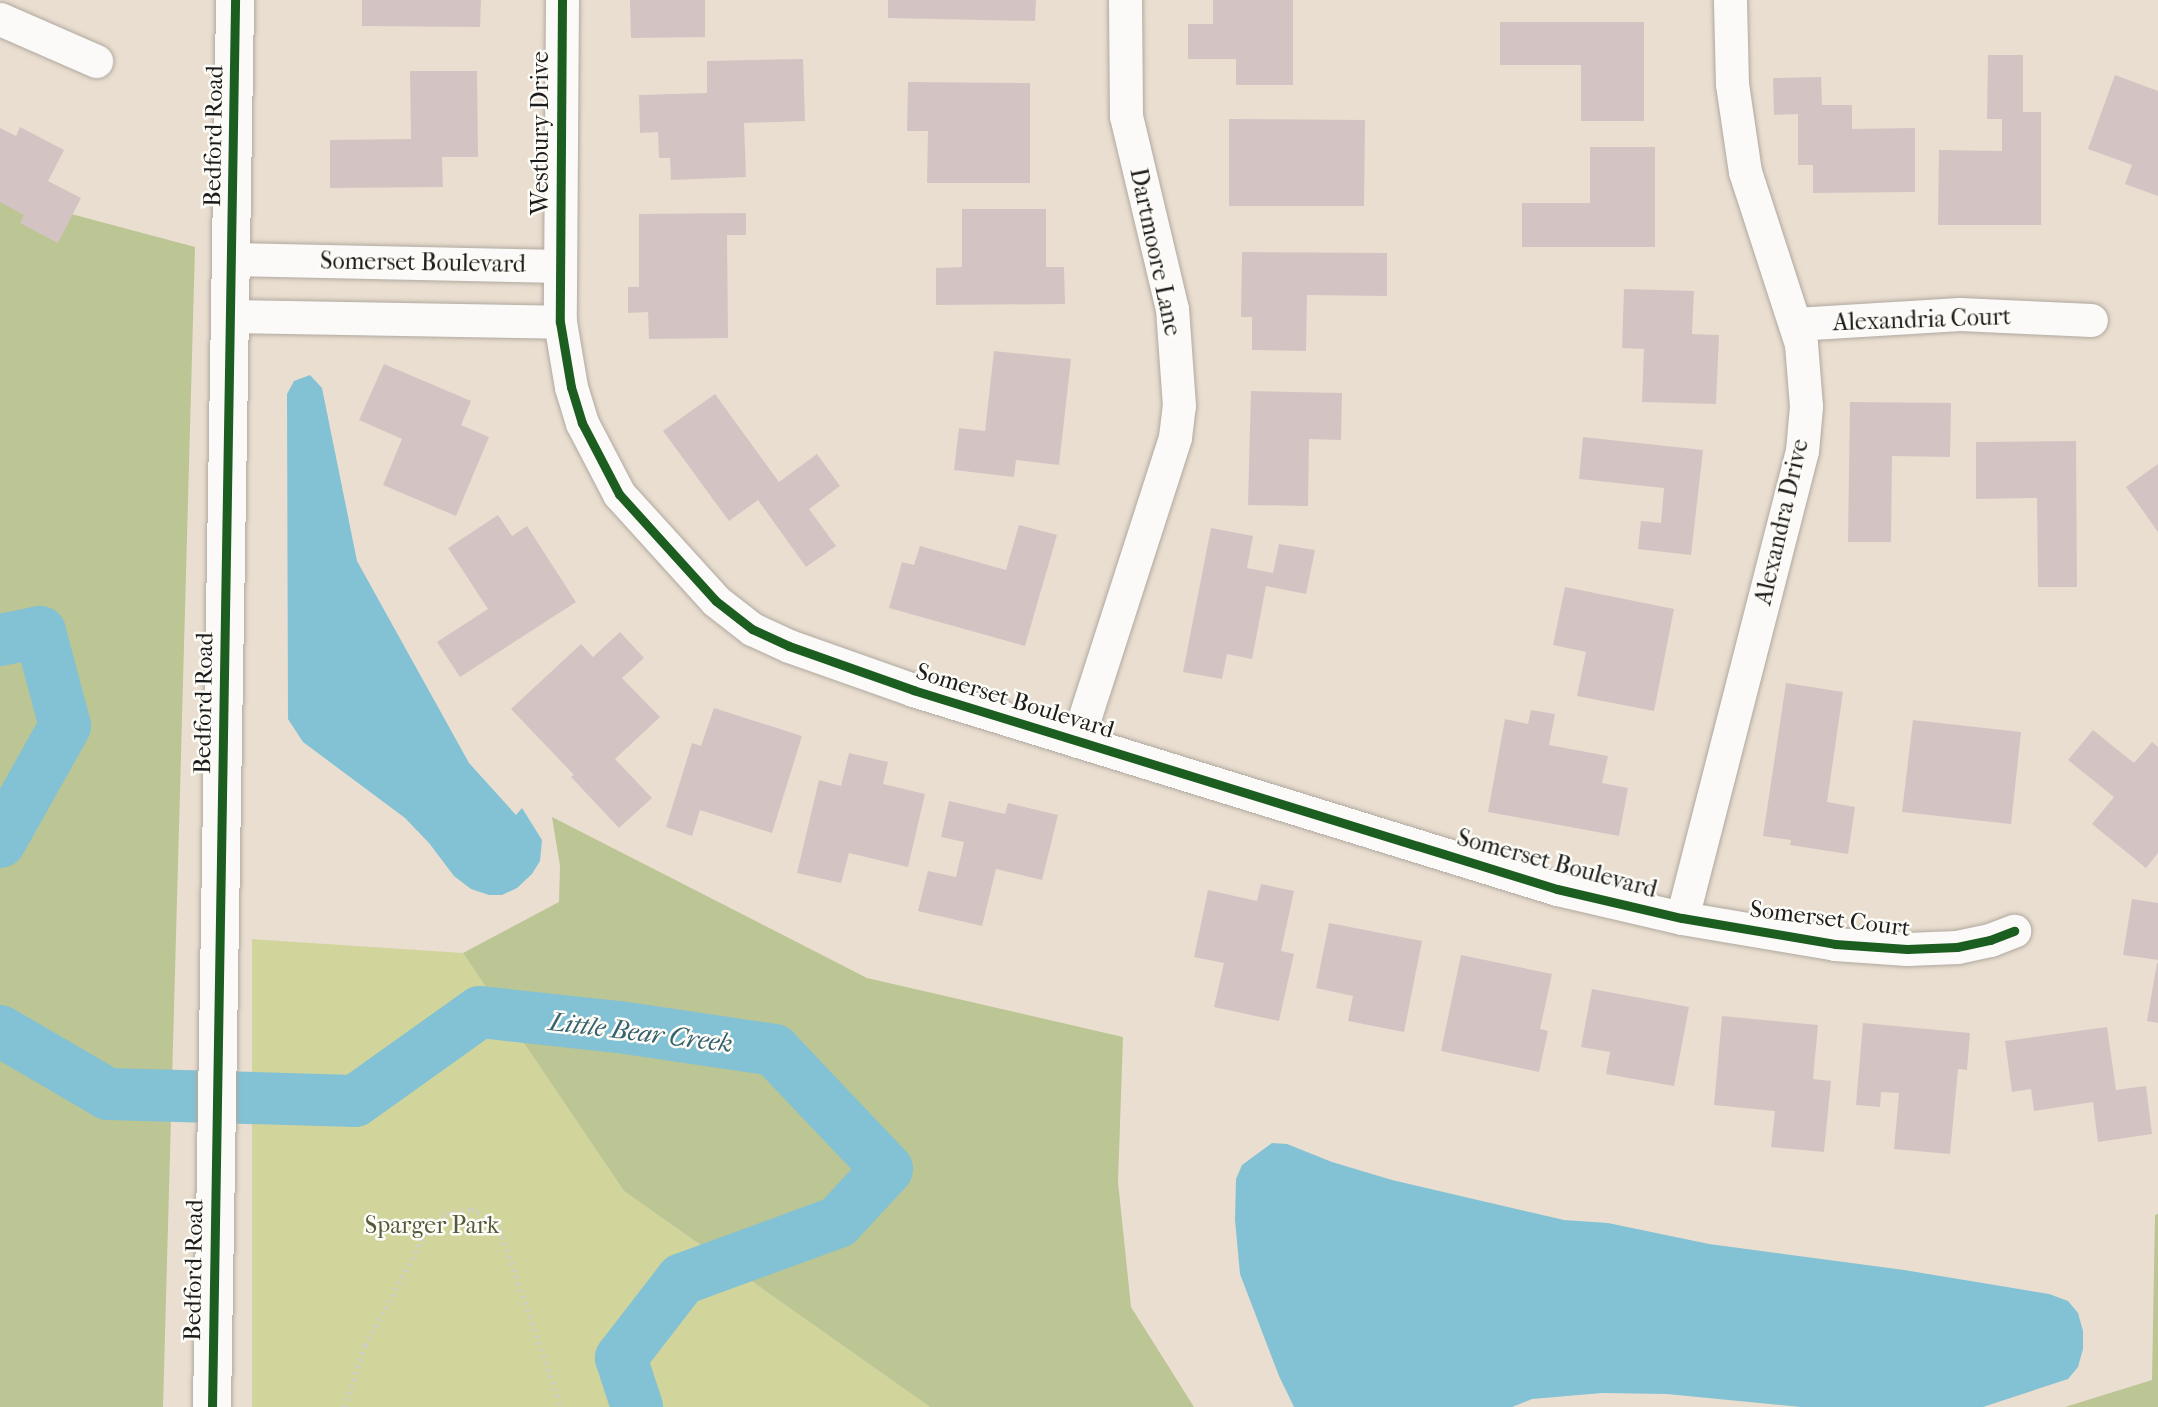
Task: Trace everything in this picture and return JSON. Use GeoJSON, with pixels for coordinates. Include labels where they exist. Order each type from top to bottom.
{"type":"FeatureCollection","features":[{"type":"Feature","properties":{"kind":"street","name":"Bedford Road"},"geometry":{"type":"LineString","coordinates":[[212,1407],[235,0]]}},
{"type":"Feature","properties":{"kind":"street","name":"Westbury Drive"},"geometry":{"type":"LineString","coordinates":[[560,266],[562,0]]}},
{"type":"Feature","properties":{"kind":"street","name":"Dartmoore Lane"},"geometry":{"type":"LineString","coordinates":[[1077,741],[1175,437],[1179,406],[1172,309],[1126,116],[1125,0]]}},
{"type":"Feature","properties":{"kind":"street","name":"Alexandra Drive"},"geometry":{"type":"LineString","coordinates":[[1682,918],[1802,452],[1806,406],[1801,344],[1745,172],[1732,84],[1730,0]]}},
{"type":"Feature","properties":{"kind":"street"},"geometry":{"type":"LineString","coordinates":[[0,19],[96,61]]}},
{"type":"Feature","properties":{"kind":"street","name":"Somerset Boulevard"},"geometry":{"type":"LineString","coordinates":[[231,259],[560,266],[560,322],[571,387],[582,423],[619,494],[716,601],[752,629],[789,646],[913,690],[1077,741],[1557,889],[1682,918]]}},
{"type":"Feature","properties":{"kind":"street","name":"Alexandria Court"},"geometry":{"type":"LineString","coordinates":[[1795,324],[1960,314],[2091,320]]}},
{"type":"Feature","properties":{"kind":"street"},"geometry":{"type":"LineString","coordinates":[[230,316],[560,322]]}},
{"type":"Feature","properties":{"kind":"street","name":"Somerset Court"},"geometry":{"type":"LineString","coordinates":[[1682,918],[1835,944],[1907,949],[1957,947],[1990,940],[2014,931]]}},
{"type":"Feature","properties":{"kind":"path"},"geometry":{"type":"LineString","coordinates":[[344,1407],[365,1345],[428,1231],[447,1213],[472,1209],[498,1223],[561,1407]]}},
{"type":"Feature","properties":{"kind":"green space"},"geometry":{"type":"Polygon","coordinates":[[[0,195],[195,247],[163,1407],[0,1407],[0,195]]]}},
{"type":"Feature","properties":{"kind":"green space"},"geometry":{"type":"Polygon","coordinates":[[[552,817],[867,978],[1123,1037],[1118,1182],[1131,1307],[1194,1407],[930,1407],[624,1191],[463,953],[559,902],[560,866],[552,817]]]}},
{"type":"Feature","properties":{"kind":"green space","name":"Sparger Park"},"geometry":{"type":"Polygon","coordinates":[[[252,939],[463,953],[624,1191],[930,1407],[252,1407],[252,939]]]}},
{"type":"Feature","properties":{"kind":"green space"},"geometry":{"type":"Polygon","coordinates":[[[2158,1214],[2158,1407],[2065,1407],[2152,1380],[2155,1215],[2158,1214]]]}},
{"type":"Feature","properties":{"kind":"water"},"geometry":{"type":"Polygon","coordinates":[[[310,375],[322,388],[357,561],[469,763],[516,815],[522,808],[542,840],[540,861],[532,874],[517,888],[502,895],[489,895],[471,889],[454,876],[429,843],[405,818],[303,742],[288,719],[287,394],[294,381],[310,375]]]}},
{"type":"Feature","properties":{"kind":"water"},"geometry":{"type":"Polygon","coordinates":[[[1272,1143],[1287,1144],[1332,1162],[1392,1180],[1564,1220],[1608,1223],[1709,1244],[1904,1270],[2049,1294],[2068,1301],[2078,1313],[2083,1331],[2083,1349],[2078,1367],[2068,1379],[1983,1407],[1801,1407],[1667,1394],[1602,1393],[1532,1399],[1512,1407],[1294,1407],[1279,1376],[1240,1274],[1235,1220],[1236,1179],[1242,1165],[1272,1143]]]}},
{"type":"Feature","properties":{"kind":"building"},"geometry":{"type":"Polygon","coordinates":[[[362,0],[481,0],[480,27],[362,26],[362,0]]]}},
{"type":"Feature","properties":{"kind":"building"},"geometry":{"type":"Polygon","coordinates":[[[630,0],[705,0],[705,37],[631,38],[630,0]]]}},
{"type":"Feature","properties":{"kind":"building"},"geometry":{"type":"Polygon","coordinates":[[[888,0],[1036,0],[1035,21],[888,18],[888,0]]]}},
{"type":"Feature","properties":{"kind":"building"},"geometry":{"type":"Polygon","coordinates":[[[1213,0],[1293,0],[1293,85],[1236,85],[1236,59],[1188,59],[1188,24],[1213,24],[1213,0]]]}},
{"type":"Feature","properties":{"kind":"building"},"geometry":{"type":"Polygon","coordinates":[[[1500,22],[1644,22],[1644,121],[1581,121],[1581,65],[1500,65],[1500,22]]]}},
{"type":"Feature","properties":{"kind":"building"},"geometry":{"type":"Polygon","coordinates":[[[1988,55],[2023,55],[2023,112],[2041,112],[2041,225],[1938,225],[1939,150],[2002,151],[2002,119],[1987,119],[1988,55]]]}},
{"type":"Feature","properties":{"kind":"building"},"geometry":{"type":"Polygon","coordinates":[[[803,59],[805,121],[744,123],[746,177],[671,180],[670,158],[659,158],[658,132],[640,133],[639,95],[707,93],[707,61],[803,59]]]}},
{"type":"Feature","properties":{"kind":"building"},"geometry":{"type":"Polygon","coordinates":[[[410,71],[477,71],[478,157],[442,157],[443,187],[330,188],[330,140],[411,139],[410,71]]]}},
{"type":"Feature","properties":{"kind":"building"},"geometry":{"type":"Polygon","coordinates":[[[2115,75],[2158,91],[2158,196],[2125,184],[2132,165],[2088,149],[2115,75]]]}},
{"type":"Feature","properties":{"kind":"building"},"geometry":{"type":"Polygon","coordinates":[[[1821,77],[1822,105],[1852,105],[1852,129],[1915,128],[1915,192],[1813,193],[1813,165],[1798,165],[1798,114],[1774,115],[1773,78],[1821,77]]]}},
{"type":"Feature","properties":{"kind":"building"},"geometry":{"type":"Polygon","coordinates":[[[908,82],[1030,83],[1030,183],[927,183],[928,131],[907,131],[908,82]]]}},
{"type":"Feature","properties":{"kind":"building"},"geometry":{"type":"Polygon","coordinates":[[[1229,119],[1365,120],[1364,206],[1229,206],[1229,119]]]}},
{"type":"Feature","properties":{"kind":"building"},"geometry":{"type":"Polygon","coordinates":[[[20,127],[64,150],[48,181],[81,198],[58,243],[20,223],[24,215],[0,202],[0,128],[16,136],[20,127]]]}},
{"type":"Feature","properties":{"kind":"building"},"geometry":{"type":"Polygon","coordinates":[[[1590,147],[1655,147],[1655,247],[1522,247],[1522,203],[1590,203],[1590,147]]]}},
{"type":"Feature","properties":{"kind":"building"},"geometry":{"type":"Polygon","coordinates":[[[962,209],[1046,209],[1046,267],[1064,267],[1065,304],[936,305],[936,268],[962,267],[962,209]]]}},
{"type":"Feature","properties":{"kind":"building"},"geometry":{"type":"Polygon","coordinates":[[[746,213],[746,235],[727,235],[728,338],[649,339],[648,312],[628,313],[628,287],[639,287],[639,214],[746,213]]]}},
{"type":"Feature","properties":{"kind":"building"},"geometry":{"type":"Polygon","coordinates":[[[1242,252],[1387,253],[1387,296],[1307,295],[1306,351],[1252,350],[1252,317],[1241,317],[1242,252]]]}},
{"type":"Feature","properties":{"kind":"building"},"geometry":{"type":"Polygon","coordinates":[[[1624,289],[1694,291],[1692,334],[1719,335],[1716,404],[1642,402],[1644,349],[1622,348],[1624,289]]]}},
{"type":"Feature","properties":{"kind":"building"},"geometry":{"type":"Polygon","coordinates":[[[994,351],[1071,359],[1059,465],[1016,460],[1014,477],[954,470],[959,428],[985,431],[994,351]]]}},
{"type":"Feature","properties":{"kind":"building"},"geometry":{"type":"Polygon","coordinates":[[[384,364],[471,401],[461,425],[489,437],[456,516],[383,485],[402,439],[359,420],[384,364]]]}},
{"type":"Feature","properties":{"kind":"building"},"geometry":{"type":"Polygon","coordinates":[[[1251,391],[1342,393],[1341,440],[1309,439],[1308,506],[1248,505],[1251,391]]]}},
{"type":"Feature","properties":{"kind":"building"},"geometry":{"type":"Polygon","coordinates":[[[715,394],[779,482],[817,454],[840,486],[809,509],[836,546],[806,567],[758,500],[729,521],[663,431],[715,394]]]}},
{"type":"Feature","properties":{"kind":"building"},"geometry":{"type":"Polygon","coordinates":[[[1850,402],[1951,403],[1950,457],[1892,456],[1891,542],[1848,542],[1850,402]]]}},
{"type":"Feature","properties":{"kind":"building"},"geometry":{"type":"Polygon","coordinates":[[[1583,437],[1703,450],[1691,555],[1638,549],[1641,521],[1661,523],[1664,488],[1579,479],[1583,437]]]}},
{"type":"Feature","properties":{"kind":"building"},"geometry":{"type":"Polygon","coordinates":[[[2076,441],[2077,587],[2038,587],[2037,498],[1976,499],[1976,442],[2076,441]]]}},
{"type":"Feature","properties":{"kind":"building"},"geometry":{"type":"Polygon","coordinates":[[[2158,464],[2158,532],[2126,487],[2158,464]]]}},
{"type":"Feature","properties":{"kind":"building"},"geometry":{"type":"Polygon","coordinates":[[[498,515],[512,536],[527,526],[576,602],[460,677],[437,642],[488,609],[448,548],[498,515]]]}},
{"type":"Feature","properties":{"kind":"building"},"geometry":{"type":"Polygon","coordinates":[[[1019,525],[1057,535],[1025,646],[889,608],[902,562],[914,565],[920,546],[1006,570],[1019,525]]]}},
{"type":"Feature","properties":{"kind":"building"},"geometry":{"type":"Polygon","coordinates":[[[1211,528],[1253,536],[1247,568],[1273,573],[1279,544],[1315,550],[1306,594],[1266,586],[1252,659],[1227,654],[1222,679],[1183,672],[1211,528]]]}},
{"type":"Feature","properties":{"kind":"building"},"geometry":{"type":"Polygon","coordinates":[[[1565,587],[1674,609],[1654,711],[1577,696],[1586,652],[1553,645],[1565,587]]]}},
{"type":"Feature","properties":{"kind":"building"},"geometry":{"type":"Polygon","coordinates":[[[620,632],[644,658],[622,678],[660,717],[615,759],[652,798],[619,828],[571,777],[574,775],[511,709],[581,644],[593,657],[620,632]]]}},
{"type":"Feature","properties":{"kind":"building"},"geometry":{"type":"Polygon","coordinates":[[[1786,683],[1843,692],[1827,802],[1855,807],[1848,854],[1790,845],[1791,840],[1763,836],[1786,683]]]}},
{"type":"Feature","properties":{"kind":"building"},"geometry":{"type":"Polygon","coordinates":[[[714,708],[802,736],[772,833],[700,810],[692,836],[666,827],[692,743],[701,746],[714,708]]]}},
{"type":"Feature","properties":{"kind":"building"},"geometry":{"type":"Polygon","coordinates":[[[1531,710],[1555,714],[1549,745],[1608,756],[1602,783],[1628,788],[1619,836],[1488,812],[1505,719],[1528,724],[1531,710]]]}},
{"type":"Feature","properties":{"kind":"building"},"geometry":{"type":"Polygon","coordinates":[[[1913,720],[2021,732],[2011,824],[1902,812],[1913,720]]]}},
{"type":"Feature","properties":{"kind":"building"},"geometry":{"type":"Polygon","coordinates":[[[2093,730],[2134,763],[2152,742],[2158,747],[2158,853],[2146,868],[2092,824],[2114,797],[2068,760],[2093,730]]]}},
{"type":"Feature","properties":{"kind":"building"},"geometry":{"type":"Polygon","coordinates":[[[849,753],[888,762],[883,784],[925,794],[908,867],[849,853],[841,883],[797,873],[819,780],[841,786],[849,753]]]}},
{"type":"Feature","properties":{"kind":"building"},"geometry":{"type":"Polygon","coordinates":[[[949,801],[1005,814],[1008,803],[1058,815],[1042,880],[996,869],[982,926],[918,911],[928,871],[956,877],[964,842],[941,837],[949,801]]]}},
{"type":"Feature","properties":{"kind":"building"},"geometry":{"type":"Polygon","coordinates":[[[1261,884],[1294,891],[1281,951],[1294,954],[1279,1021],[1214,1007],[1224,963],[1194,957],[1208,890],[1257,901],[1261,884]]]}},
{"type":"Feature","properties":{"kind":"building"},"geometry":{"type":"Polygon","coordinates":[[[2132,899],[2158,903],[2158,960],[2123,955],[2132,899]]]}},
{"type":"Feature","properties":{"kind":"building"},"geometry":{"type":"Polygon","coordinates":[[[1329,923],[1422,941],[1404,1032],[1348,1021],[1353,996],[1316,988],[1329,923]]]}},
{"type":"Feature","properties":{"kind":"building"},"geometry":{"type":"Polygon","coordinates":[[[1461,955],[1552,974],[1540,1029],[1548,1031],[1539,1072],[1441,1051],[1461,955]]]}},
{"type":"Feature","properties":{"kind":"building"},"geometry":{"type":"Polygon","coordinates":[[[2158,963],[2158,1023],[2147,1021],[2158,963]]]}},
{"type":"Feature","properties":{"kind":"building"},"geometry":{"type":"Polygon","coordinates":[[[1592,989],[1689,1007],[1674,1086],[1606,1074],[1610,1052],[1581,1047],[1592,989]]]}},
{"type":"Feature","properties":{"kind":"building"},"geometry":{"type":"Polygon","coordinates":[[[1722,1016],[1818,1025],[1813,1079],[1831,1081],[1824,1152],[1771,1147],[1775,1111],[1714,1105],[1722,1016]]]}},
{"type":"Feature","properties":{"kind":"building"},"geometry":{"type":"Polygon","coordinates":[[[1863,1023],[1970,1033],[1967,1070],[1958,1069],[1950,1154],[1894,1149],[1899,1093],[1881,1092],[1880,1107],[1856,1105],[1863,1023]]]}},
{"type":"Feature","properties":{"kind":"building"},"geometry":{"type":"Polygon","coordinates":[[[2107,1027],[2116,1090],[2146,1086],[2152,1134],[2098,1142],[2093,1102],[2034,1111],[2031,1089],[2012,1092],[2005,1041],[2107,1027]]]}},
{"type":"Feature","properties":{"kind":"waterway","name":"Little Bear Creek"},"geometry":{"type":"LineString","coordinates":[[0,640],[40,632],[65,726],[0,842]]}},
{"type":"Feature","properties":{"kind":"waterway","name":"Little Bear Creek"},"geometry":{"type":"LineString","coordinates":[[0,1031],[108,1094],[355,1101],[480,1012],[619,1027],[774,1050],[887,1169],[838,1222],[682,1279],[621,1358],[637,1407]]}},
{"type":"Feature","properties":{"kind":"cycle path"},"geometry":{"type":"LineString","coordinates":[[212,1407],[235,0]]}},
{"type":"Feature","properties":{"kind":"cycle path"},"geometry":{"type":"LineString","coordinates":[[562,0],[560,322],[571,387],[582,423],[619,494],[716,601],[752,629],[789,646],[913,690],[1557,889],[1682,918],[1835,944],[1907,949],[1957,947],[1990,940],[2014,931]]}}]}
